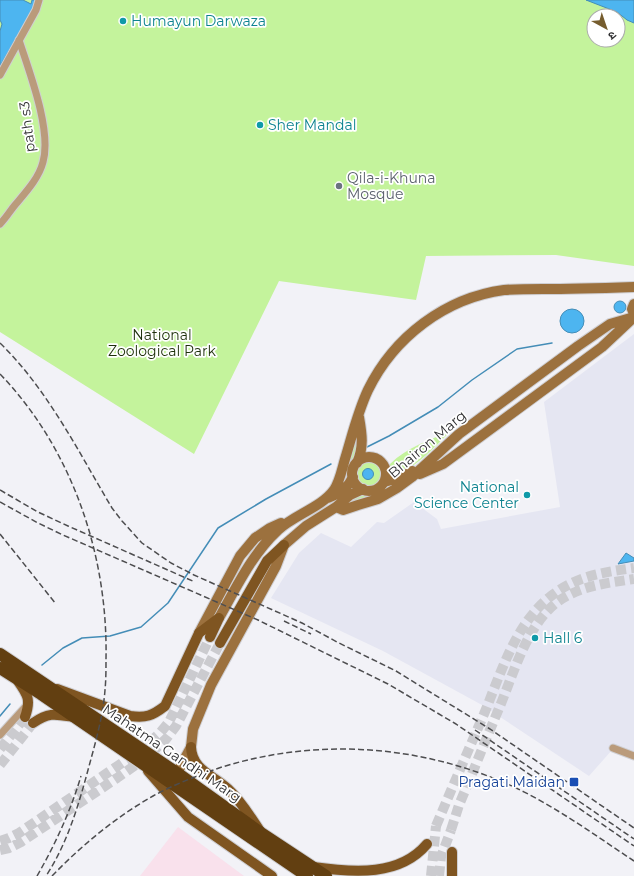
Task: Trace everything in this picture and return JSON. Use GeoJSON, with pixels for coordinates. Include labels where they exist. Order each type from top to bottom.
{"type":"FeatureCollection","features":[{"type":"Feature","properties":{"kind":"highway","name":"Mahatma Gandhi Marg"},"geometry":{"type":"LineString","coordinates":[[0,654],[177,773],[261,833],[310,871]]}},
{"type":"Feature","properties":{"kind":"highway","name":"Mahatma Gandhi Marg"},"geometry":{"type":"LineString","coordinates":[[0,668],[310,871],[326,876]]}},
{"type":"Feature","properties":{"kind":"main road"},"geometry":{"type":"LineString","coordinates":[[323,500],[330,494],[337,484],[359,414],[373,380],[394,349],[422,324],[455,304],[479,296],[510,290],[633,288]]}},
{"type":"Feature","properties":{"kind":"main road"},"geometry":{"type":"LineString","coordinates":[[412,477],[443,464],[602,347],[634,316],[632,309],[634,304]]}},
{"type":"Feature","properties":{"kind":"main road","name":"Bhairon Marg"},"geometry":{"type":"LineString","coordinates":[[177,773],[191,746],[193,729],[211,685],[276,566],[284,545],[306,526],[333,509],[343,510],[378,499],[397,488],[412,477],[460,434],[538,375],[610,324],[634,316]]}},
{"type":"Feature","properties":{"kind":"main road"},"geometry":{"type":"LineString","coordinates":[[538,375],[548,374],[563,376]]}},
{"type":"Feature","properties":{"kind":"main road"},"geometry":{"type":"LineString","coordinates":[[359,414],[363,440],[361,452],[353,470],[353,477],[358,486],[363,489],[376,489],[384,482],[403,477],[435,456]]}},
{"type":"Feature","properties":{"kind":"main road"},"geometry":{"type":"LineString","coordinates":[[357,463],[366,458],[379,460],[384,465],[386,472],[384,482]]}},
{"type":"Feature","properties":{"kind":"main road"},"geometry":{"type":"LineString","coordinates":[[47,686],[130,716],[143,718],[155,714],[165,706],[199,633],[240,556],[245,550],[260,534],[344,490],[353,477]]}},
{"type":"Feature","properties":{"kind":"main road"},"geometry":{"type":"LineString","coordinates":[[323,500],[333,509],[350,495],[363,489]]}},
{"type":"Feature","properties":{"kind":"main road"},"geometry":{"type":"LineString","coordinates":[[210,637],[219,618],[252,561],[271,536],[287,521]]}},
{"type":"Feature","properties":{"kind":"main road"},"geometry":{"type":"LineString","coordinates":[[220,643],[267,561],[284,545]]}},
{"type":"Feature","properties":{"kind":"main road"},"geometry":{"type":"LineString","coordinates":[[199,633],[219,618]]}},
{"type":"Feature","properties":{"kind":"main road"},"geometry":{"type":"LineString","coordinates":[[15,677],[27,693],[29,703],[29,720],[56,714],[77,718]]}},
{"type":"Feature","properties":{"kind":"main road"},"geometry":{"type":"LineString","coordinates":[[191,746],[191,753],[197,766],[228,788],[247,810],[261,833]]}},
{"type":"Feature","properties":{"kind":"main road"},"geometry":{"type":"LineString","coordinates":[[128,752],[155,778],[188,817],[272,876]]}},
{"type":"Feature","properties":{"kind":"main road"},"geometry":{"type":"LineString","coordinates":[[310,871],[384,874],[397,871],[409,864],[419,856],[427,844]]}},
{"type":"Feature","properties":{"kind":"main road"},"geometry":{"type":"LineString","coordinates":[[452,852],[452,876]]}},
{"type":"Feature","properties":{"kind":"street"},"geometry":{"type":"LineString","coordinates":[[0,74],[36,10],[39,0]]}},
{"type":"Feature","properties":{"kind":"street","name":"path s3"},"geometry":{"type":"LineString","coordinates":[[0,224],[23,197],[36,178],[43,161],[45,147],[39,107],[19,40]]}},
{"type":"Feature","properties":{"kind":"street"},"geometry":{"type":"LineString","coordinates":[[0,735],[29,703]]}},
{"type":"Feature","properties":{"kind":"street"},"geometry":{"type":"LineString","coordinates":[[612,748],[634,756]]}},
{"type":"Feature","properties":{"kind":"shaded area","name":"Pragati Maidan"},"geometry":{"type":"Polygon","coordinates":[[[634,334],[634,753],[615,745],[589,776],[482,705],[383,651],[271,598],[299,553],[321,533],[351,547],[377,522],[384,523],[414,502],[437,519],[441,529],[560,507],[544,402],[634,334]]]}},
{"type":"Feature","properties":{"kind":"shaded area"},"geometry":{"type":"Polygon","coordinates":[[[178,827],[244,876],[140,876],[178,827]]]}},
{"type":"Feature","properties":{"kind":"green space","name":"National Zoological Park"},"geometry":{"type":"Polygon","coordinates":[[[0,0],[634,0],[634,266],[556,255],[426,256],[416,300],[279,281],[194,454],[0,332],[0,0]]]}},
{"type":"Feature","properties":{"kind":"green space"},"geometry":{"type":"Polygon","coordinates":[[[451,431],[416,464],[399,474],[390,477],[390,464],[397,458],[419,444],[451,431]]]}},
{"type":"Feature","properties":{"kind":"green space"},"geometry":{"type":"Polygon","coordinates":[[[357,432],[359,441],[353,463],[350,466],[348,479],[336,491],[349,465],[357,432]]]}},
{"type":"Feature","properties":{"kind":"green space"},"geometry":{"type":"Polygon","coordinates":[[[369,462],[378,465],[381,474],[378,483],[369,486],[360,483],[357,474],[360,465],[369,462]]]}},
{"type":"Feature","properties":{"kind":"green space"},"geometry":{"type":"Polygon","coordinates":[[[400,482],[374,495],[347,504],[350,500],[366,493],[374,493],[384,487],[400,482]]]}},
{"type":"Feature","properties":{"kind":"water"},"geometry":{"type":"Polygon","coordinates":[[[0,0],[23,0],[31,4],[32,0],[36,0],[31,13],[0,66],[0,31],[2,24],[0,20],[0,0]]]}},
{"type":"Feature","properties":{"kind":"water"},"geometry":{"type":"Polygon","coordinates":[[[586,0],[634,0],[634,23],[626,19],[626,8],[607,8],[586,0]]]}},
{"type":"Feature","properties":{"kind":"water"},"geometry":{"type":"Polygon","coordinates":[[[620,301],[624,303],[626,307],[624,311],[620,313],[616,311],[614,307],[616,303],[620,301]]]}},
{"type":"Feature","properties":{"kind":"water"},"geometry":{"type":"Polygon","coordinates":[[[572,309],[581,312],[584,321],[581,330],[572,333],[563,330],[560,321],[563,312],[572,309]]]}},
{"type":"Feature","properties":{"kind":"water"},"geometry":{"type":"Polygon","coordinates":[[[368,468],[372,470],[374,474],[372,478],[368,480],[364,478],[362,474],[364,470],[368,468]]]}},
{"type":"Feature","properties":{"kind":"water"},"geometry":{"type":"Polygon","coordinates":[[[626,553],[634,558],[634,561],[618,564],[626,553]]]}},
{"type":"Feature","properties":{"kind":"waterway"},"geometry":{"type":"LineString","coordinates":[[367,447],[389,436],[438,407],[472,380],[517,349],[552,343]]}},
{"type":"Feature","properties":{"kind":"waterway"},"geometry":{"type":"LineString","coordinates":[[42,665],[63,648],[82,638],[110,636],[141,627],[168,603],[218,528],[266,499],[331,464]]}},
{"type":"Feature","properties":{"kind":"waterway"},"geometry":{"type":"LineString","coordinates":[[0,716],[10,704]]}},
{"type":"Feature","properties":{"kind":"tunnel"},"geometry":{"type":"LineString","coordinates":[[436,826],[510,650],[528,620],[538,607],[551,596],[580,579],[601,573],[634,568]]}},
{"type":"Feature","properties":{"kind":"tunnel"},"geometry":{"type":"LineString","coordinates":[[451,830],[459,805],[522,650],[537,624],[556,603],[565,597],[593,586],[634,579]]}},
{"type":"Feature","properties":{"kind":"tunnel"},"geometry":{"type":"LineString","coordinates":[[0,841],[19,833],[141,750],[160,733],[169,722],[210,637]]}},
{"type":"Feature","properties":{"kind":"tunnel"},"geometry":{"type":"LineString","coordinates":[[0,850],[9,848],[21,842],[147,757],[166,739],[176,726],[220,643]]}},
{"type":"Feature","properties":{"kind":"tunnel"},"geometry":{"type":"LineString","coordinates":[[0,749],[25,717]]}},
{"type":"Feature","properties":{"kind":"tunnel"},"geometry":{"type":"LineString","coordinates":[[0,765],[33,723]]}},
{"type":"Feature","properties":{"kind":"tunnel"},"geometry":{"type":"LineString","coordinates":[[431,876],[436,826]]}},
{"type":"Feature","properties":{"kind":"tunnel"},"geometry":{"type":"LineString","coordinates":[[439,876],[441,857],[451,830]]}},
{"type":"Feature","properties":{"kind":"railway"},"geometry":{"type":"LineString","coordinates":[[0,343],[17,361],[48,401],[112,508],[142,543],[171,563],[194,575],[302,623],[396,671],[490,729],[634,828]]}},
{"type":"Feature","properties":{"kind":"railway"},"geometry":{"type":"LineString","coordinates":[[0,374],[26,404],[48,436],[66,470],[81,506],[93,544],[101,582],[105,620],[106,682],[98,730],[76,811],[66,838],[46,876]]}},
{"type":"Feature","properties":{"kind":"railway"},"geometry":{"type":"LineString","coordinates":[[0,490],[38,512],[195,582]]}},
{"type":"Feature","properties":{"kind":"railway"},"geometry":{"type":"LineString","coordinates":[[0,502],[63,535],[258,620],[388,684],[456,724],[634,846]]}},
{"type":"Feature","properties":{"kind":"railway"},"geometry":{"type":"LineString","coordinates":[[0,534],[56,604]]}},
{"type":"Feature","properties":{"kind":"railway"},"geometry":{"type":"LineString","coordinates":[[284,621],[311,634]]}},
{"type":"Feature","properties":{"kind":"railway"},"geometry":{"type":"LineString","coordinates":[[475,730],[634,839]]}},
{"type":"Feature","properties":{"kind":"railway"},"geometry":{"type":"LineString","coordinates":[[52,876],[75,853],[113,822],[139,804],[170,788],[222,767],[256,758],[291,752],[326,749],[396,753],[431,759],[465,768],[498,780],[534,797],[585,828],[634,861]]}},
{"type":"Feature","properties":{"kind":"railway"},"geometry":{"type":"LineString","coordinates":[[37,876],[62,827],[81,776]]}},
{"type":"Feature","properties":{"kind":"place","name":"Humayun Darwaza"},"geometry":{"type":"Point","coordinates":[123,21]}},
{"type":"Feature","properties":{"kind":"place","name":"Sher Mandal"},"geometry":{"type":"Point","coordinates":[260,125]}},
{"type":"Feature","properties":{"kind":"place","name":"Qila-i-Khuna Mosque"},"geometry":{"type":"Point","coordinates":[339,186]}},
{"type":"Feature","properties":{"kind":"place","name":"National Science Center"},"geometry":{"type":"Point","coordinates":[527,495]}},
{"type":"Feature","properties":{"kind":"place","name":"Hall 6"},"geometry":{"type":"Point","coordinates":[535,638]}},
{"type":"Feature","properties":{"kind":"place","name":"Pragati Maidan"},"geometry":{"type":"Point","coordinates":[574,782]}}]}
